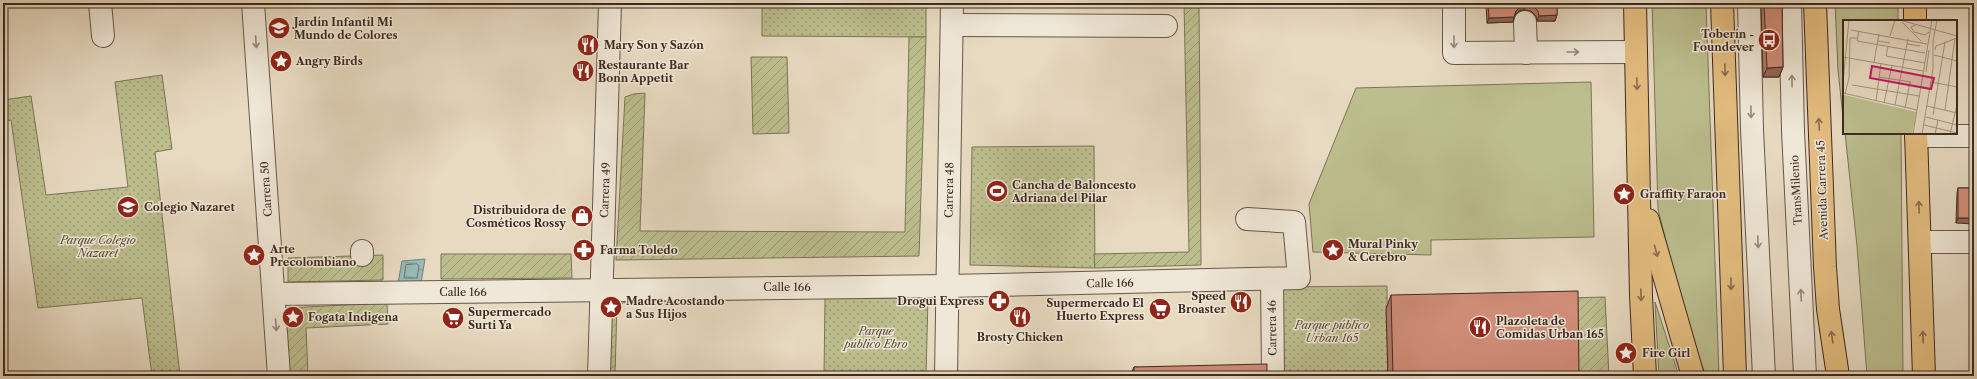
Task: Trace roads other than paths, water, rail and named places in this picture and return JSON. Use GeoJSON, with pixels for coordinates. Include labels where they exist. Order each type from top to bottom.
{"type":"FeatureCollection","features":[{"type":"Feature","properties":{"kind":"highway"},"geometry":{"type":"LineString","coordinates":[[1635,3],[1645,376]]}},
{"type":"Feature","properties":{"kind":"highway"},"geometry":{"type":"LineString","coordinates":[[1722,3],[1735,376]]}},
{"type":"Feature","properties":{"kind":"highway","name":"Avenida Carrera 45"},"geometry":{"type":"LineString","coordinates":[[1815,3],[1825,267],[1828,309],[1838,376]]}},
{"type":"Feature","properties":{"kind":"highway"},"geometry":{"type":"LineString","coordinates":[[1914,3],[1915,20]]}},
{"type":"Feature","properties":{"kind":"highway"},"geometry":{"type":"LineString","coordinates":[[1916,134],[1924,376]]}},
{"type":"Feature","properties":{"kind":"highway"},"geometry":{"type":"LineString","coordinates":[[1639,186],[1668,293],[1693,376]]}},
{"type":"Feature","properties":{"kind":"street"},"geometry":{"type":"LineString","coordinates":[[100,3],[103,36]]}},
{"type":"Feature","properties":{"kind":"street","name":"Carrera 50"},"geometry":{"type":"LineString","coordinates":[[253,3],[279,376]]}},
{"type":"Feature","properties":{"kind":"street","name":"Carrera 49"},"geometry":{"type":"LineString","coordinates":[[599,376],[610,3]]}},
{"type":"Feature","properties":{"kind":"street","name":"Carrera 48"},"geometry":{"type":"LineString","coordinates":[[946,376],[952,3]]}},
{"type":"Feature","properties":{"kind":"street"},"geometry":{"type":"LineString","coordinates":[[1454,3],[1454,53],[1636,52]]}},
{"type":"Feature","properties":{"kind":"street"},"geometry":{"type":"LineString","coordinates":[[1750,3],[1752,130],[1764,376]]}},
{"type":"Feature","properties":{"kind":"street","name":"TransMilenio"},"geometry":{"type":"LineString","coordinates":[[1790,3],[1793,132],[1806,376]]}},
{"type":"Feature","properties":{"kind":"street"},"geometry":{"type":"LineString","coordinates":[[1525,22],[1526,53]]}},
{"type":"Feature","properties":{"kind":"street"},"geometry":{"type":"LineString","coordinates":[[952,25],[1166,26]]}},
{"type":"Feature","properties":{"kind":"street"},"geometry":{"type":"LineString","coordinates":[[1916,134],[1974,136]]}},
{"type":"Feature","properties":{"kind":"street","name":"Calle 166"},"geometry":{"type":"LineString","coordinates":[[274,294],[361,287],[602,290],[947,286],[1272,280],[1299,278],[1294,222],[1247,219]]}},
{"type":"Feature","properties":{"kind":"street"},"geometry":{"type":"LineString","coordinates":[[1920,242],[1974,242]]}},
{"type":"Feature","properties":{"kind":"street","name":"Carrera 46"},"geometry":{"type":"LineString","coordinates":[[1272,280],[1273,376]]}},
{"type":"Feature","properties":{"kind":"water"},"geometry":{"type":"Polygon","coordinates":[[[425,259],[421,283],[398,283],[402,261],[425,259]]]}},
{"type":"Feature","properties":{"kind":"place","name":"Jardín Infantíl Mi Mundo de Colores"},"geometry":{"type":"Point","coordinates":[279,28]}},
{"type":"Feature","properties":{"kind":"place","name":"Toberín - Foundever"},"geometry":{"type":"Point","coordinates":[1769,40]}},
{"type":"Feature","properties":{"kind":"place","name":"Mary Son y Sazón"},"geometry":{"type":"Point","coordinates":[588,45]}},
{"type":"Feature","properties":{"kind":"place","name":"Angry Birds"},"geometry":{"type":"Point","coordinates":[281,61]}},
{"type":"Feature","properties":{"kind":"place","name":"Restaurante Bar Bonn Appetit"},"geometry":{"type":"Point","coordinates":[583,71]}},
{"type":"Feature","properties":{"kind":"place","name":"Cancha de Baloncesto Adriana del Pilar"},"geometry":{"type":"Point","coordinates":[997,191]}},
{"type":"Feature","properties":{"kind":"place","name":"Graffity Faraon"},"geometry":{"type":"Point","coordinates":[1624,194]}},
{"type":"Feature","properties":{"kind":"place","name":"Colegio Nazaret"},"geometry":{"type":"Point","coordinates":[128,207]}},
{"type":"Feature","properties":{"kind":"place","name":"Distribuidora de Cosméticos Rossy"},"geometry":{"type":"Point","coordinates":[582,216]}},
{"type":"Feature","properties":{"kind":"place","name":"Farma Toledo"},"geometry":{"type":"Point","coordinates":[584,250]}},
{"type":"Feature","properties":{"kind":"place","name":"Mural Pinky & Cerebro"},"geometry":{"type":"Point","coordinates":[1333,250]}},
{"type":"Feature","properties":{"kind":"place","name":"Arte Precolombiano"},"geometry":{"type":"Point","coordinates":[254,255]}},
{"type":"Feature","properties":{"kind":"place","name":"Drogui Express"},"geometry":{"type":"Point","coordinates":[999,301]}},
{"type":"Feature","properties":{"kind":"place","name":"Speed Broaster"},"geometry":{"type":"Point","coordinates":[1241,302]}},
{"type":"Feature","properties":{"kind":"place","name":"Madre Acostando a Sus Hijos"},"geometry":{"type":"Point","coordinates":[611,307]}},
{"type":"Feature","properties":{"kind":"place","name":"Supermercado El Huerto Express"},"geometry":{"type":"Point","coordinates":[1160,309]}},
{"type":"Feature","properties":{"kind":"place","name":"Fogata Indigena"},"geometry":{"type":"Point","coordinates":[293,317]}},
{"type":"Feature","properties":{"kind":"place","name":"Brosty Chicken"},"geometry":{"type":"Point","coordinates":[1020,317]}},
{"type":"Feature","properties":{"kind":"place","name":"Supermercado Surti Ya"},"geometry":{"type":"Point","coordinates":[453,318]}},
{"type":"Feature","properties":{"kind":"place","name":"Plazoleta de Comidas Urban 165"},"geometry":{"type":"Point","coordinates":[1480,327]}},
{"type":"Feature","properties":{"kind":"place","name":"Fire Girl"},"geometry":{"type":"Point","coordinates":[1626,353]}},
{"type":"Feature","properties":{"kind":"park label","name":"Parque Colegio Nazaret"},"geometry":{"type":"Point","coordinates":[98,246]}},
{"type":"Feature","properties":{"kind":"park label","name":"Parque público Urban 165"},"geometry":{"type":"Point","coordinates":[1332,331]}},
{"type":"Feature","properties":{"kind":"park label","name":"Parque público Ebro"},"geometry":{"type":"Point","coordinates":[876,337]}}]}
